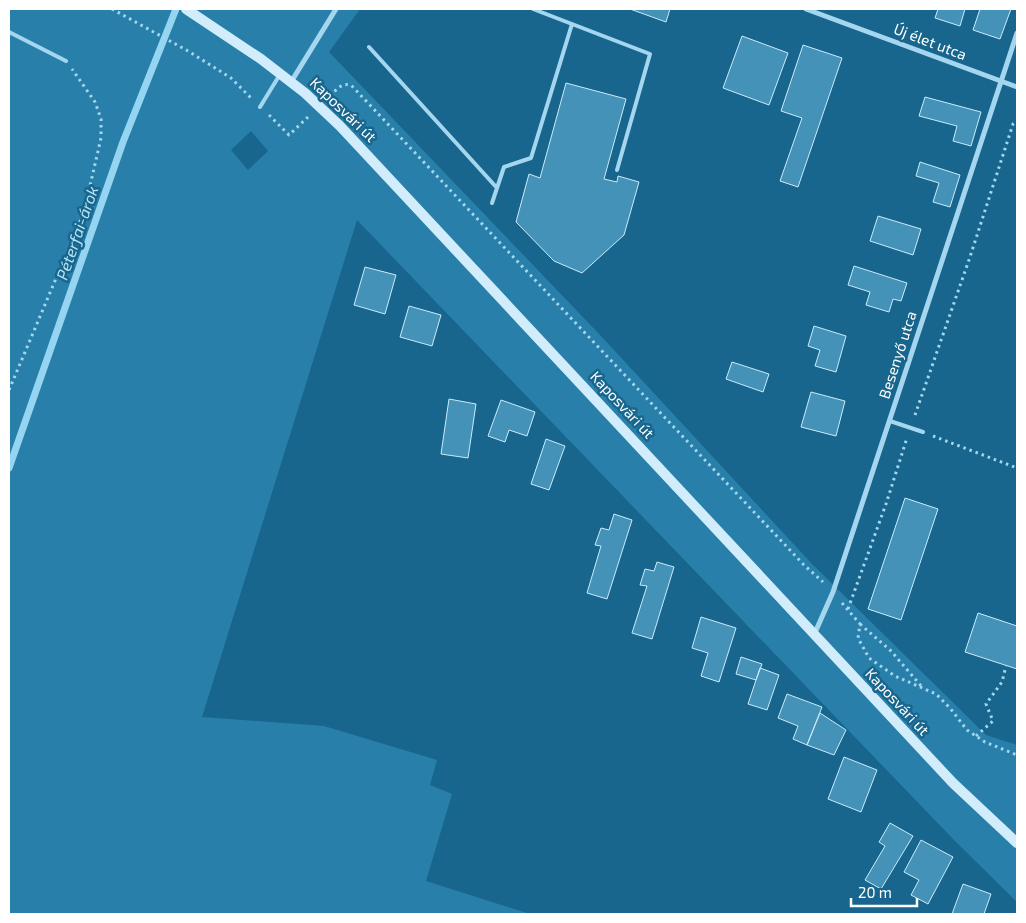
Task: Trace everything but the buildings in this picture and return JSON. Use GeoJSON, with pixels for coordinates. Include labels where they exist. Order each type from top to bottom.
{"type":"FeatureCollection","features":[{"type":"Feature","properties":{"kind":"main road","name":"Kaposvári út"},"geometry":{"type":"LineString","coordinates":[[186,9],[246,48],[292,82],[340,126],[814,636],[953,783],[1017,843]]}},
{"type":"Feature","properties":{"kind":"street"},"geometry":{"type":"LineString","coordinates":[[292,82],[336,9]]}},
{"type":"Feature","properties":{"kind":"street","name":"Új élet utca"},"geometry":{"type":"LineString","coordinates":[[806,9],[1017,87]]}},
{"type":"Feature","properties":{"kind":"street","name":"Besenyő utca"},"geometry":{"type":"LineString","coordinates":[[814,636],[833,592],[1017,33]]}},
{"type":"Feature","properties":{"kind":"lane"},"geometry":{"type":"LineString","coordinates":[[533,9],[650,54],[617,170]]}},
{"type":"Feature","properties":{"kind":"lane"},"geometry":{"type":"LineString","coordinates":[[492,203],[504,168],[531,158],[572,24]]}},
{"type":"Feature","properties":{"kind":"lane"},"geometry":{"type":"LineString","coordinates":[[9,32],[66,60]]}},
{"type":"Feature","properties":{"kind":"lane"},"geometry":{"type":"LineString","coordinates":[[369,47],[497,188]]}},
{"type":"Feature","properties":{"kind":"lane"},"geometry":{"type":"LineString","coordinates":[[260,107],[280,74]]}},
{"type":"Feature","properties":{"kind":"lane"},"geometry":{"type":"LineString","coordinates":[[890,421],[923,432]]}},
{"type":"Feature","properties":{"kind":"path"},"geometry":{"type":"LineString","coordinates":[[112,9],[188,50],[231,78],[289,135],[340,86],[351,85],[804,565],[833,592],[860,624],[892,651],[923,688]]}},
{"type":"Feature","properties":{"kind":"path"},"geometry":{"type":"LineString","coordinates":[[9,390],[84,212],[101,138],[102,119],[95,102],[66,60]]}},
{"type":"Feature","properties":{"kind":"path"},"geometry":{"type":"LineString","coordinates":[[847,610],[886,504],[1013,124],[1017,120]]}},
{"type":"Feature","properties":{"kind":"path"},"geometry":{"type":"LineString","coordinates":[[923,432],[1017,468]]}},
{"type":"Feature","properties":{"kind":"path"},"geometry":{"type":"LineString","coordinates":[[860,624],[858,638],[869,658],[895,676],[936,694],[967,730],[985,742],[1017,755]]}},
{"type":"Feature","properties":{"kind":"path"},"geometry":{"type":"LineString","coordinates":[[976,736],[993,721],[986,704],[1002,682],[1006,666]]}},
{"type":"Feature","properties":{"kind":"shaded area"},"geometry":{"type":"Polygon","coordinates":[[[9,9],[360,9],[329,52],[601,336],[812,564],[986,735],[1017,745],[1017,902],[954,840],[357,220],[202,717],[324,726],[437,760],[430,785],[452,794],[426,881],[530,914],[9,914],[9,9]],[[251,131],[231,150],[248,170],[268,151],[251,131]]]}},
{"type":"Feature","properties":{"kind":"waterway","name":"Péterfai-árok"},"geometry":{"type":"LineString","coordinates":[[9,468],[123,142],[176,9]]}}]}
